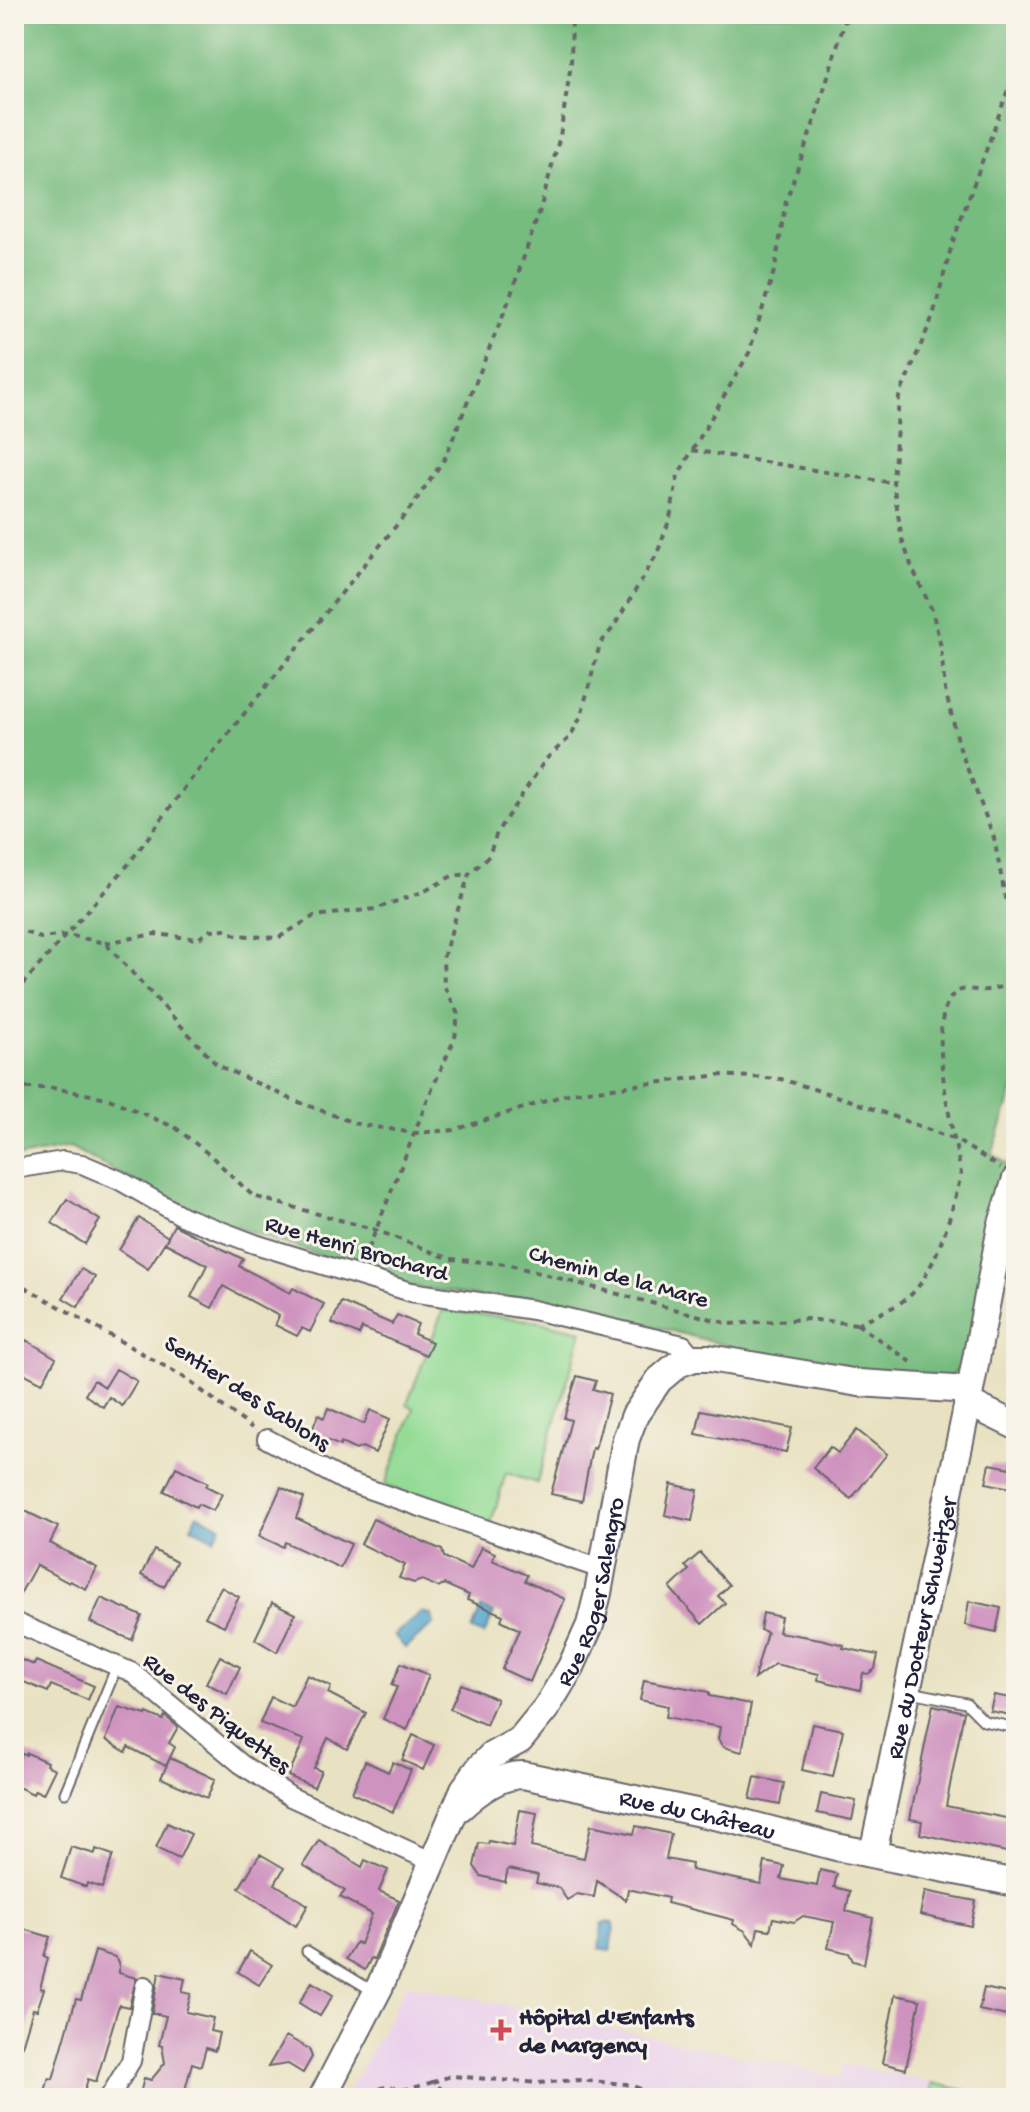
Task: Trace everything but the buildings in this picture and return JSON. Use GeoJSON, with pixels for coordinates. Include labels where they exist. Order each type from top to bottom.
{"type":"FeatureCollection","features":[{"type":"Feature","properties":{"kind":"main road","name":"Rue du Docteur Schweitzer"},"geometry":{"type":"LineString","coordinates":[[873,1853],[963,1394],[1010,1193],[1010,1174]]}},
{"type":"Feature","properties":{"kind":"main road"},"geometry":{"type":"LineString","coordinates":[[694,1358],[859,1383],[963,1394],[1016,1426]]}},
{"type":"Feature","properties":{"kind":"main road","name":"Rue Roger Salengro"},"geometry":{"type":"LineString","coordinates":[[322,2098],[378,1995],[471,1779],[491,1756],[512,1744],[546,1708],[571,1667],[590,1625],[628,1428],[659,1380],[678,1364],[694,1358]]}},
{"type":"Feature","properties":{"kind":"main road","name":"Rue Roger Salengro"},"geometry":{"type":"LineString","coordinates":[[457,1811],[480,1791],[517,1775]]}},
{"type":"Feature","properties":{"kind":"main road","name":"Rue du Château"},"geometry":{"type":"LineString","coordinates":[[517,1775],[733,1820],[836,1847],[1016,1883]]}},
{"type":"Feature","properties":{"kind":"street","name":"Rue Henri Brochard"},"geometry":{"type":"LineString","coordinates":[[14,1169],[63,1161],[82,1164],[119,1180],[184,1217],[255,1244],[411,1292],[533,1310],[683,1345],[694,1358]]}},
{"type":"Feature","properties":{"kind":"street","name":"Sentier des Sablons"},"geometry":{"type":"LineString","coordinates":[[267,1439],[345,1481],[601,1569]]}},
{"type":"Feature","properties":{"kind":"street","name":"Rue des Piquettes"},"geometry":{"type":"LineString","coordinates":[[14,1622],[131,1672],[241,1764],[291,1797],[435,1863]]}},
{"type":"Feature","properties":{"kind":"street"},"geometry":{"type":"LineString","coordinates":[[512,1744],[517,1775]]}},
{"type":"Feature","properties":{"kind":"street"},"geometry":{"type":"LineString","coordinates":[[109,2098],[131,2061],[145,1986]]}},
{"type":"Feature","properties":{"kind":"lane"},"geometry":{"type":"LineString","coordinates":[[65,1793],[117,1666]]}},
{"type":"Feature","properties":{"kind":"lane"},"geometry":{"type":"LineString","coordinates":[[907,1692],[966,1703],[984,1721],[1016,1728]]}},
{"type":"Feature","properties":{"kind":"lane"},"geometry":{"type":"LineString","coordinates":[[307,1951],[378,1995]]}},
{"type":"Feature","properties":{"kind":"path"},"geometry":{"type":"LineString","coordinates":[[14,994],[127,866],[189,782],[342,594],[445,458],[509,300],[544,195],[560,136],[571,64],[572,14]]}},
{"type":"Feature","properties":{"kind":"path"},"geometry":{"type":"LineString","coordinates":[[358,1275],[455,1038],[458,1014],[444,986],[443,958],[469,874],[489,856],[497,832],[546,759],[570,737],[581,716],[600,644],[613,628],[657,554],[670,518],[678,475],[749,353],[775,268],[786,201],[847,14]]}},
{"type":"Feature","properties":{"kind":"path"},"geometry":{"type":"LineString","coordinates":[[845,22],[857,14]]}},
{"type":"Feature","properties":{"kind":"path"},"geometry":{"type":"LineString","coordinates":[[1016,68],[952,244],[933,316],[899,397],[893,483],[902,539],[932,610],[941,647],[945,690],[961,752],[994,838],[1004,891],[1016,931]]}},
{"type":"Feature","properties":{"kind":"path"},"geometry":{"type":"LineString","coordinates":[[692,450],[893,483]]}},
{"type":"Feature","properties":{"kind":"path"},"geometry":{"type":"LineString","coordinates":[[14,928],[40,938],[68,935],[105,943],[155,934],[198,939],[210,930],[225,929],[236,935],[278,938],[314,916],[375,909],[425,891],[452,876],[469,874]]}},
{"type":"Feature","properties":{"kind":"path"},"geometry":{"type":"LineString","coordinates":[[105,943],[217,1065],[291,1099],[357,1124],[414,1133],[454,1130],[571,1093],[720,1075],[781,1079],[852,1101],[956,1140],[1010,1174]]}},
{"type":"Feature","properties":{"kind":"path"},"geometry":{"type":"LineString","coordinates":[[963,1394],[857,1324],[908,1298],[932,1267],[956,1196],[961,1174],[939,1040],[943,1013],[950,998],[961,990],[985,990],[1016,983]]}},
{"type":"Feature","properties":{"kind":"path","name":"Chemin de la Mare"},"geometry":{"type":"LineString","coordinates":[[14,1088],[53,1088],[107,1098],[176,1128],[253,1196],[376,1230],[450,1259],[506,1264],[730,1324],[806,1319],[857,1324]]}},
{"type":"Feature","properties":{"kind":"path","name":"Sentier des Sablons"},"geometry":{"type":"LineString","coordinates":[[14,1281],[182,1376],[267,1439]]}},
{"type":"Feature","properties":{"kind":"path"},"geometry":{"type":"LineString","coordinates":[[372,2098],[376,2090],[384,2085],[405,2089],[451,2076],[538,2083],[577,2080],[626,2084],[669,2098]]}},
{"type":"Feature","properties":{"kind":"path"},"geometry":{"type":"LineString","coordinates":[[433,2082],[452,2098]]}},
{"type":"Feature","properties":{"kind":"shaded area","name":"Hôpital d'Enfants de Margency"},"geometry":{"type":"Polygon","coordinates":[[[407,1984],[840,2077],[842,2063],[932,2083],[932,2098],[343,2098],[407,1984]]]}},
{"type":"Feature","properties":{"kind":"green space"},"geometry":{"type":"Polygon","coordinates":[[[14,14],[1016,14],[1016,1081],[992,1154],[1016,1170],[963,1362],[951,1377],[846,1377],[634,1321],[411,1286],[191,1212],[70,1147],[14,1158],[14,14]]]}},
{"type":"Feature","properties":{"kind":"green space"},"geometry":{"type":"Polygon","coordinates":[[[443,1310],[536,1321],[582,1331],[537,1483],[506,1473],[490,1527],[385,1485],[414,1408],[407,1404],[443,1310]]]}},
{"type":"Feature","properties":{"kind":"green space"},"geometry":{"type":"Polygon","coordinates":[[[932,2083],[1000,2098],[932,2098],[932,2083]]]}},
{"type":"Feature","properties":{"kind":"water"},"geometry":{"type":"Polygon","coordinates":[[[197,1514],[221,1526],[214,1539],[191,1527],[197,1514]]]}},
{"type":"Feature","properties":{"kind":"water"},"geometry":{"type":"Polygon","coordinates":[[[481,1608],[494,1613],[484,1635],[472,1630],[481,1608]]]}},
{"type":"Feature","properties":{"kind":"water"},"geometry":{"type":"Polygon","coordinates":[[[422,1612],[432,1615],[434,1624],[405,1648],[394,1635],[422,1612]]]}},
{"type":"Feature","properties":{"kind":"water"},"geometry":{"type":"Polygon","coordinates":[[[612,1923],[615,1928],[610,1951],[599,1949],[602,1924],[612,1923]]]}},
{"type":"Feature","properties":{"kind":"place","name":"Hôpital d'Enfants de Margency"},"geometry":{"type":"Point","coordinates":[501,2030]}}]}
